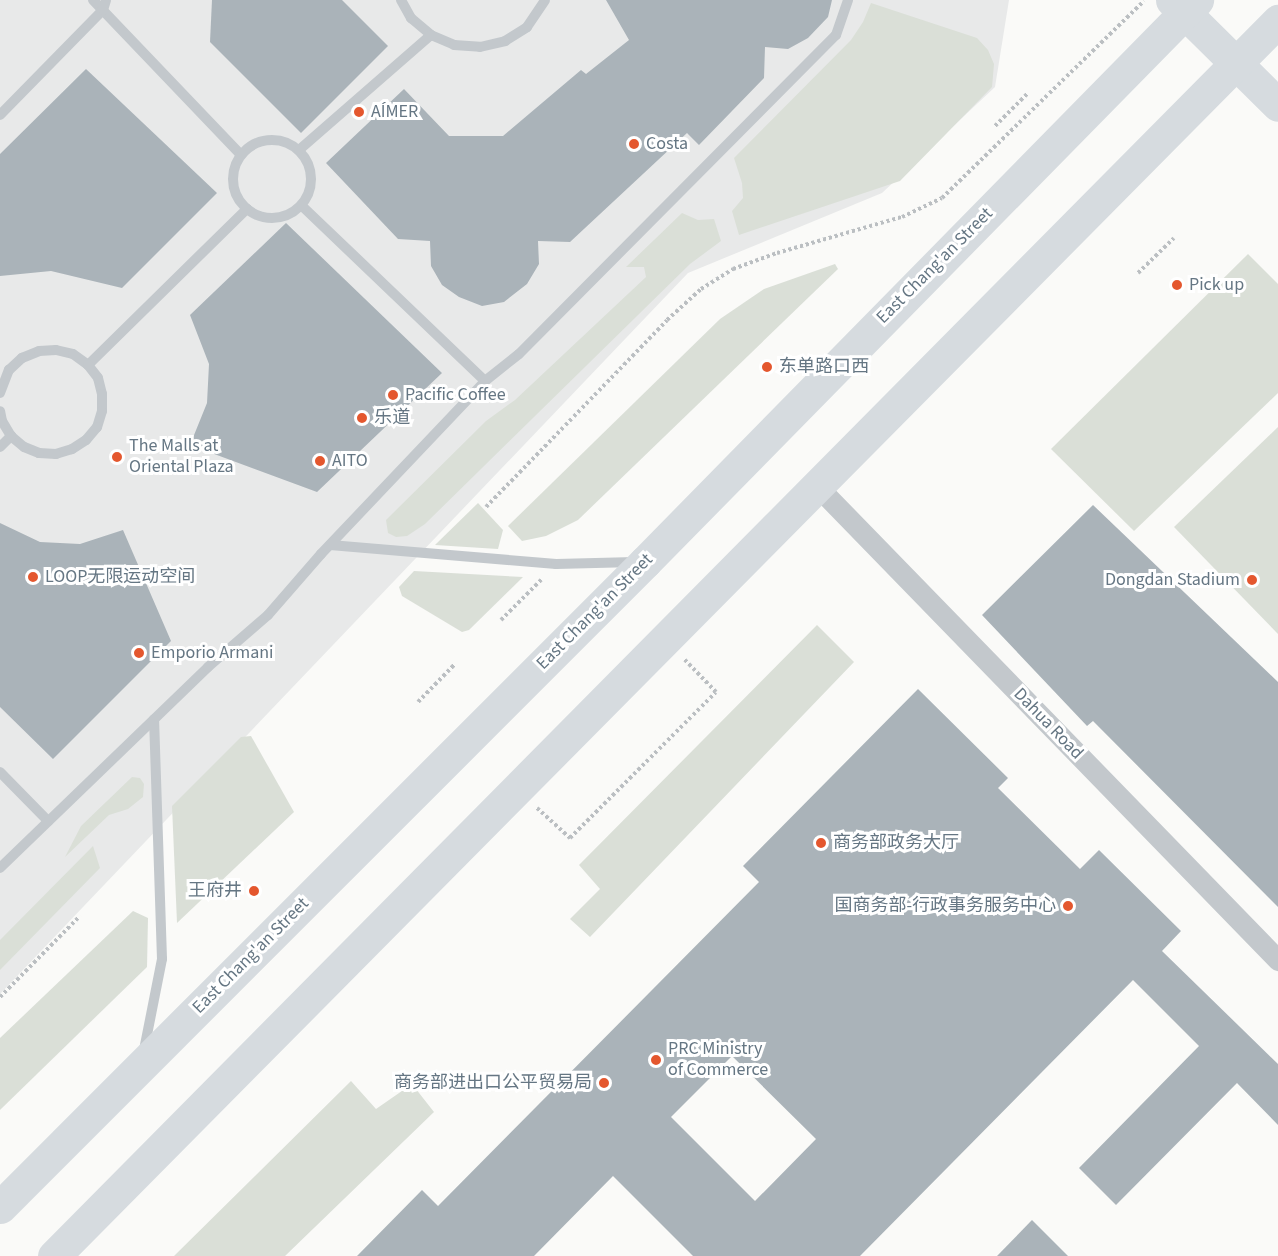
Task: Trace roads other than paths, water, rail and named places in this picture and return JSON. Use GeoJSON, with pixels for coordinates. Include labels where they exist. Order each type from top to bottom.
{"type":"FeatureCollection","features":[{"type":"Feature","properties":{"kind":"main road"},"geometry":{"type":"LineString","coordinates":[[1184,4],[1235,63],[1278,105]]}},
{"type":"Feature","properties":{"kind":"main road","name":"East Chang'an Street"},"geometry":{"type":"LineString","coordinates":[[0,1207],[645,562],[1184,4]]}},
{"type":"Feature","properties":{"kind":"main road"},"geometry":{"type":"LineString","coordinates":[[54,1256],[818,488],[1278,21]]}},
{"type":"Feature","properties":{"kind":"street","name":"Dahua Road"},"geometry":{"type":"LineString","coordinates":[[818,488],[1278,960]]}},
{"type":"Feature","properties":{"kind":"lane"},"geometry":{"type":"LineString","coordinates":[[93,0],[104,5],[241,155]]}},
{"type":"Feature","properties":{"kind":"lane"},"geometry":{"type":"LineString","coordinates":[[401,0],[411,18],[430,36],[454,45],[480,47],[505,40],[527,27],[545,0]]}},
{"type":"Feature","properties":{"kind":"lane"},"geometry":{"type":"LineString","coordinates":[[0,868],[208,666],[268,615],[330,545],[485,381],[519,354],[836,35],[848,0]]}},
{"type":"Feature","properties":{"kind":"lane"},"geometry":{"type":"LineString","coordinates":[[0,115],[104,5]]}},
{"type":"Feature","properties":{"kind":"lane"},"geometry":{"type":"LineString","coordinates":[[299,150],[430,36]]}},
{"type":"Feature","properties":{"kind":"lane"},"geometry":{"type":"LineString","coordinates":[[276,140],[288,143],[299,150],[307,161],[311,174],[311,187],[302,206],[277,218],[256,215],[247,209],[239,200],[233,177],[241,155],[250,146],[276,140]]}},
{"type":"Feature","properties":{"kind":"lane"},"geometry":{"type":"LineString","coordinates":[[302,206],[485,381]]}},
{"type":"Feature","properties":{"kind":"lane"},"geometry":{"type":"LineString","coordinates":[[88,365],[247,209]]}},
{"type":"Feature","properties":{"kind":"lane"},"geometry":{"type":"LineString","coordinates":[[0,393],[9,370],[22,358],[39,351],[56,350],[73,354],[88,365],[98,378],[102,394],[102,411],[96,427],[86,440],[72,449],[48,453],[24,447],[11,436],[2,421],[0,411]]}},
{"type":"Feature","properties":{"kind":"lane"},"geometry":{"type":"LineString","coordinates":[[0,447],[11,436]]}},
{"type":"Feature","properties":{"kind":"lane"},"geometry":{"type":"LineString","coordinates":[[330,545],[556,564],[645,562]]}},
{"type":"Feature","properties":{"kind":"lane"},"geometry":{"type":"LineString","coordinates":[[141,1065],[162,959],[154,719]]}},
{"type":"Feature","properties":{"kind":"lane"},"geometry":{"type":"LineString","coordinates":[[0,772],[48,821]]}},
{"type":"Feature","properties":{"kind":"place","name":"AÍMER"},"geometry":{"type":"Point","coordinates":[359,112]}},
{"type":"Feature","properties":{"kind":"place","name":"Costa"},"geometry":{"type":"Point","coordinates":[634,144]}},
{"type":"Feature","properties":{"kind":"place","name":"Pick up"},"geometry":{"type":"Point","coordinates":[1177,285]}},
{"type":"Feature","properties":{"kind":"place","name":"东单路口西"},"geometry":{"type":"Point","coordinates":[767,367]}},
{"type":"Feature","properties":{"kind":"place","name":"Pacific Coffee"},"geometry":{"type":"Point","coordinates":[393,395]}},
{"type":"Feature","properties":{"kind":"place","name":"乐道"},"geometry":{"type":"Point","coordinates":[362,418]}},
{"type":"Feature","properties":{"kind":"place","name":"The Malls at Oriental Plaza"},"geometry":{"type":"Point","coordinates":[117,457]}},
{"type":"Feature","properties":{"kind":"place","name":"AITO"},"geometry":{"type":"Point","coordinates":[320,461]}},
{"type":"Feature","properties":{"kind":"place","name":"LOOP无限运动空间"},"geometry":{"type":"Point","coordinates":[33,577]}},
{"type":"Feature","properties":{"kind":"place","name":"Dongdan Stadium"},"geometry":{"type":"Point","coordinates":[1252,580]}},
{"type":"Feature","properties":{"kind":"place","name":"Emporio Armani"},"geometry":{"type":"Point","coordinates":[139,653]}},
{"type":"Feature","properties":{"kind":"place","name":"商务部政务大厅"},"geometry":{"type":"Point","coordinates":[821,843]}},
{"type":"Feature","properties":{"kind":"place","name":"王府井"},"geometry":{"type":"Point","coordinates":[254,891]}},
{"type":"Feature","properties":{"kind":"place","name":"国商务部-行政事务服务中心"},"geometry":{"type":"Point","coordinates":[1068,906]}},
{"type":"Feature","properties":{"kind":"place","name":"PRC Ministry of Commerce"},"geometry":{"type":"Point","coordinates":[656,1060]}},
{"type":"Feature","properties":{"kind":"place","name":"商务部进出口公平贸易局"},"geometry":{"type":"Point","coordinates":[604,1083]}}]}
